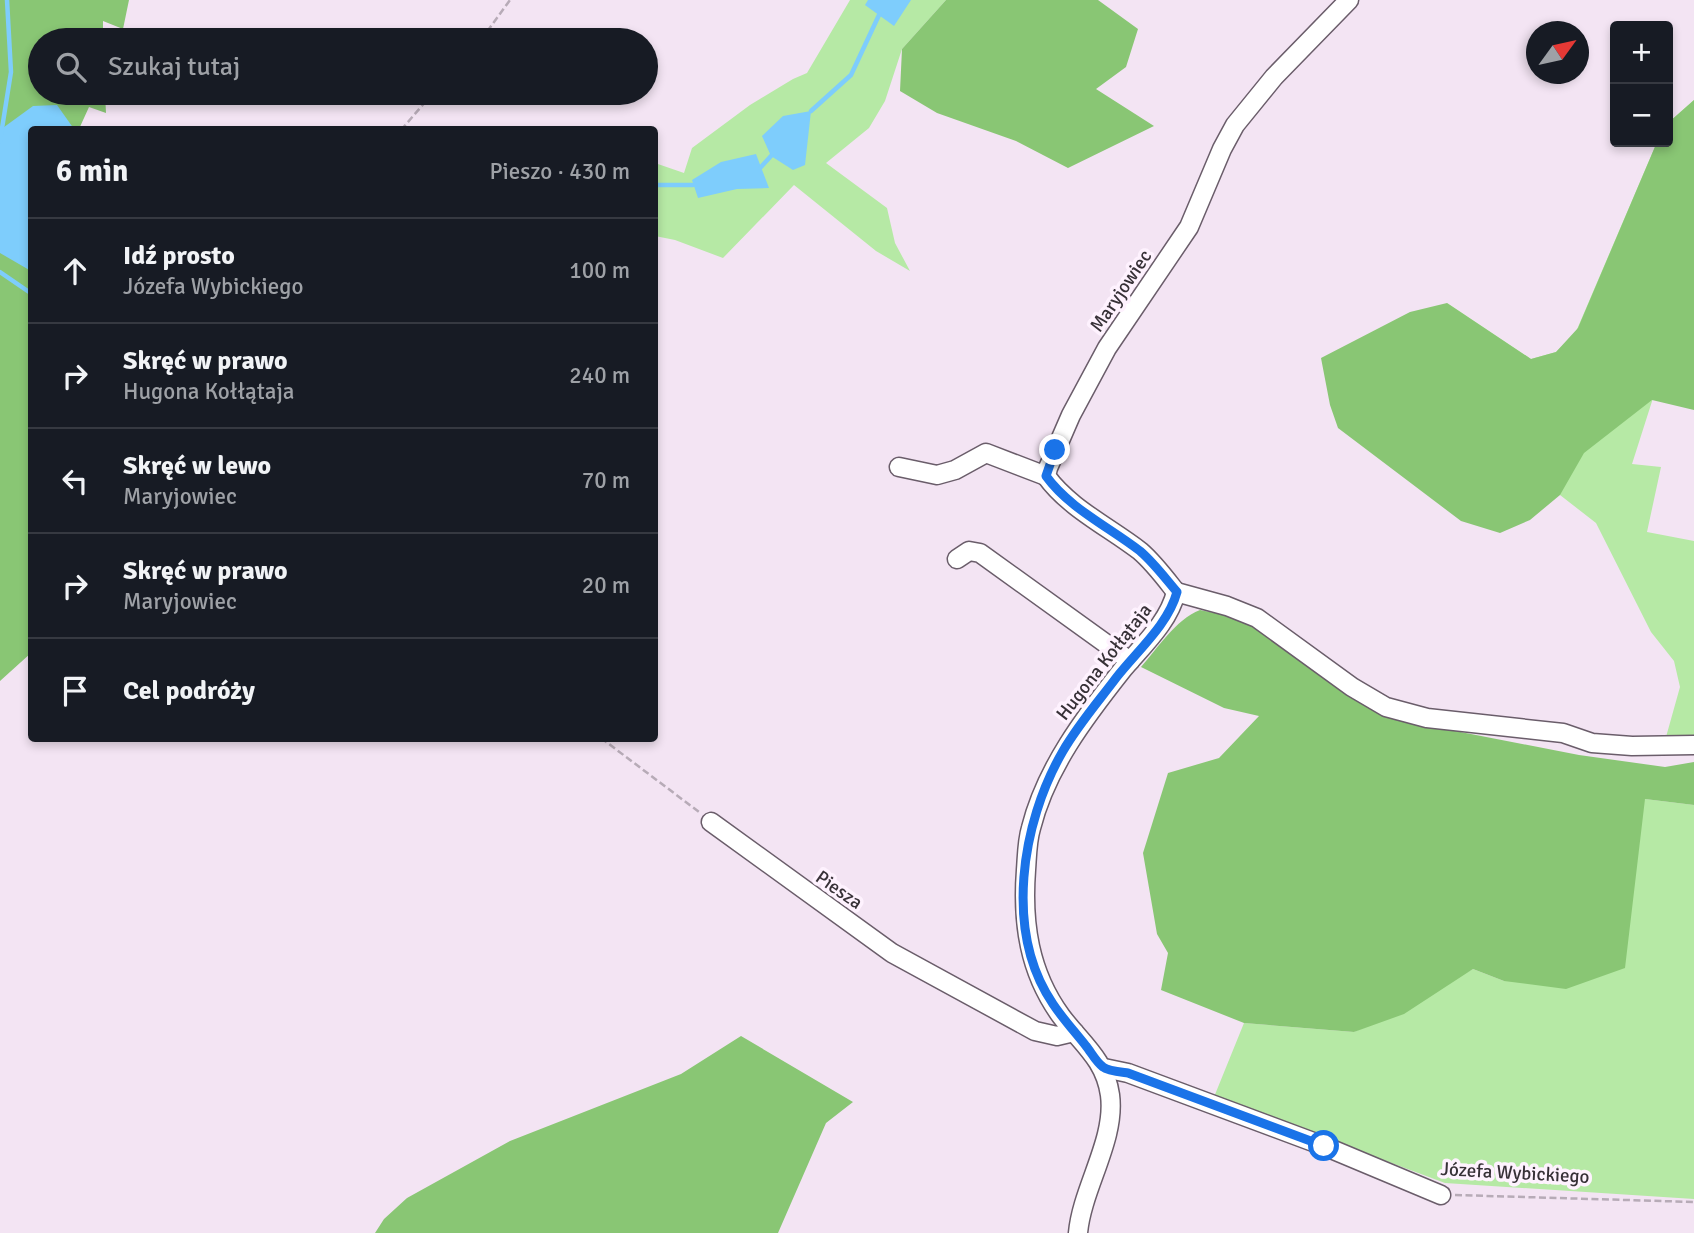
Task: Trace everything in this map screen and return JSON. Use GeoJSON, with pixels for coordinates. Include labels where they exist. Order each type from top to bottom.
{"type":"FeatureCollection","features":[{"type":"Feature","properties":{"kind":"street","name":"Maryjowiec"},"geometry":{"type":"LineString","coordinates":[[1046,476],[1071,415],[1107,348],[1189,227],[1235,125],[1274,76],[1349,0]]}},
{"type":"Feature","properties":{"kind":"street"},"geometry":{"type":"LineString","coordinates":[[899,467],[937,475],[955,470],[986,453],[1046,476],[1087,514],[1142,553],[1177,592],[1227,606],[1257,618],[1352,687],[1386,707],[1427,718],[1563,733],[1592,743],[1632,746],[1694,745]]}},
{"type":"Feature","properties":{"kind":"street"},"geometry":{"type":"LineString","coordinates":[[957,559],[969,551],[980,553],[1130,661]]}},
{"type":"Feature","properties":{"kind":"street","name":"Hugona Kołłątaja"},"geometry":{"type":"LineString","coordinates":[[1078,1233],[1110,1120],[1110,1096],[1104,1068],[1046,994],[1034,967],[1026,932],[1024,898],[1031,829],[1052,772],[1064,749],[1170,611],[1177,592]]}},
{"type":"Feature","properties":{"kind":"street","name":"Piesza"},"geometry":{"type":"LineString","coordinates":[[711,822],[892,953],[1035,1031],[1057,1036],[1074,1032]]}},
{"type":"Feature","properties":{"kind":"street","name":"Józefa Wybickiego"},"geometry":{"type":"LineString","coordinates":[[1104,1068],[1128,1073],[1324,1146],[1441,1195]]}},
{"type":"Feature","properties":{"kind":"path"},"geometry":{"type":"LineString","coordinates":[[490,28],[510,0]]}},
{"type":"Feature","properties":{"kind":"path"},"geometry":{"type":"LineString","coordinates":[[404,126],[423,105]]}},
{"type":"Feature","properties":{"kind":"path"},"geometry":{"type":"LineString","coordinates":[[606,742],[711,822]]}},
{"type":"Feature","properties":{"kind":"path","name":"Józefa Wybickiego"},"geometry":{"type":"LineString","coordinates":[[1441,1195],[1694,1202]]}},
{"type":"Feature","properties":{"kind":"green space"},"geometry":{"type":"Polygon","coordinates":[[[0,0],[129,0],[123,28],[103,21],[103,28],[28,28],[28,105],[106,105],[106,113],[89,107],[80,126],[28,126],[28,656],[0,681],[0,0]]]}},
{"type":"Feature","properties":{"kind":"green space"},"geometry":{"type":"Polygon","coordinates":[[[850,0],[946,0],[902,49],[885,101],[869,128],[826,163],[887,208],[895,243],[910,271],[876,251],[794,185],[723,258],[658,237],[658,164],[684,173],[692,148],[750,105],[807,73],[850,0]]]}},
{"type":"Feature","properties":{"kind":"green space"},"geometry":{"type":"Polygon","coordinates":[[[946,0],[1098,0],[1138,29],[1126,67],[1096,89],[1154,126],[1068,168],[1016,141],[937,113],[900,91],[902,49],[946,0]]]}},
{"type":"Feature","properties":{"kind":"green space"},"geometry":{"type":"Polygon","coordinates":[[[1694,100],[1691,279],[1632,464],[1661,467],[1647,532],[1694,541],[1694,739],[1666,737],[1680,687],[1674,661],[1651,632],[1596,523],[1560,495],[1447,303],[1531,359],[1556,352],[1575,334],[1655,147],[1673,147],[1673,119],[1694,100]]]}},
{"type":"Feature","properties":{"kind":"green space"},"geometry":{"type":"Polygon","coordinates":[[[1694,100],[1694,410],[1652,400],[1584,453],[1560,495],[1530,520],[1500,533],[1461,521],[1338,428],[1330,405],[1321,358],[1410,312],[1447,303],[1531,359],[1556,352],[1578,328],[1655,147],[1673,147],[1673,119],[1694,100]]]}},
{"type":"Feature","properties":{"kind":"green space"},"geometry":{"type":"Polygon","coordinates":[[[1200,610],[1234,617],[1257,626],[1374,710],[1399,720],[1579,755],[1665,767],[1694,762],[1694,805],[1645,799],[1625,968],[1566,989],[1504,981],[1473,969],[1404,1014],[1354,1032],[1244,1023],[1161,990],[1168,953],[1157,934],[1143,853],[1168,773],[1219,758],[1259,716],[1224,708],[1141,667],[1175,627],[1200,610]]]}},
{"type":"Feature","properties":{"kind":"green space"},"geometry":{"type":"Polygon","coordinates":[[[1645,799],[1694,805],[1694,1199],[1445,1183],[1214,1097],[1244,1023],[1354,1032],[1473,969],[1504,981],[1645,799]]]}},
{"type":"Feature","properties":{"kind":"green space"},"geometry":{"type":"Polygon","coordinates":[[[741,1036],[853,1102],[826,1123],[778,1233],[375,1233],[384,1219],[407,1198],[510,1141],[681,1074],[741,1036]]]}},
{"type":"Feature","properties":{"kind":"water"},"geometry":{"type":"Polygon","coordinates":[[[868,0],[911,0],[894,26],[865,5],[868,0]]]}},
{"type":"Feature","properties":{"kind":"water"},"geometry":{"type":"Polygon","coordinates":[[[57,105],[72,126],[28,126],[28,269],[0,253],[0,130],[33,106],[57,105]]]}},
{"type":"Feature","properties":{"kind":"water"},"geometry":{"type":"Polygon","coordinates":[[[811,111],[805,165],[793,170],[771,156],[762,136],[783,116],[811,111]]]}},
{"type":"Feature","properties":{"kind":"water"},"geometry":{"type":"Polygon","coordinates":[[[756,154],[769,188],[737,189],[698,198],[692,180],[721,162],[756,154]]]}},
{"type":"Feature","properties":{"kind":"waterway"},"geometry":{"type":"LineString","coordinates":[[0,141],[11,72],[7,0]]}},
{"type":"Feature","properties":{"kind":"waterway"},"geometry":{"type":"LineString","coordinates":[[811,111],[851,75],[879,15]]}},
{"type":"Feature","properties":{"kind":"waterway"},"geometry":{"type":"LineString","coordinates":[[761,167],[771,156]]}},
{"type":"Feature","properties":{"kind":"waterway"},"geometry":{"type":"LineString","coordinates":[[658,185],[693,185]]}},
{"type":"Feature","properties":{"kind":"waterway"},"geometry":{"type":"LineString","coordinates":[[0,272],[28,291]]}},
{"type":"Feature","properties":{"kind":"route"},"geometry":{"type":"LineString","coordinates":[[1055,450],[1046,476],[1053,485],[1087,514],[1142,553],[1177,592],[1170,611],[1064,749],[1044,792],[1031,829],[1024,898],[1026,932],[1034,967],[1046,994],[1104,1068],[1128,1073],[1324,1146]]}}]}
